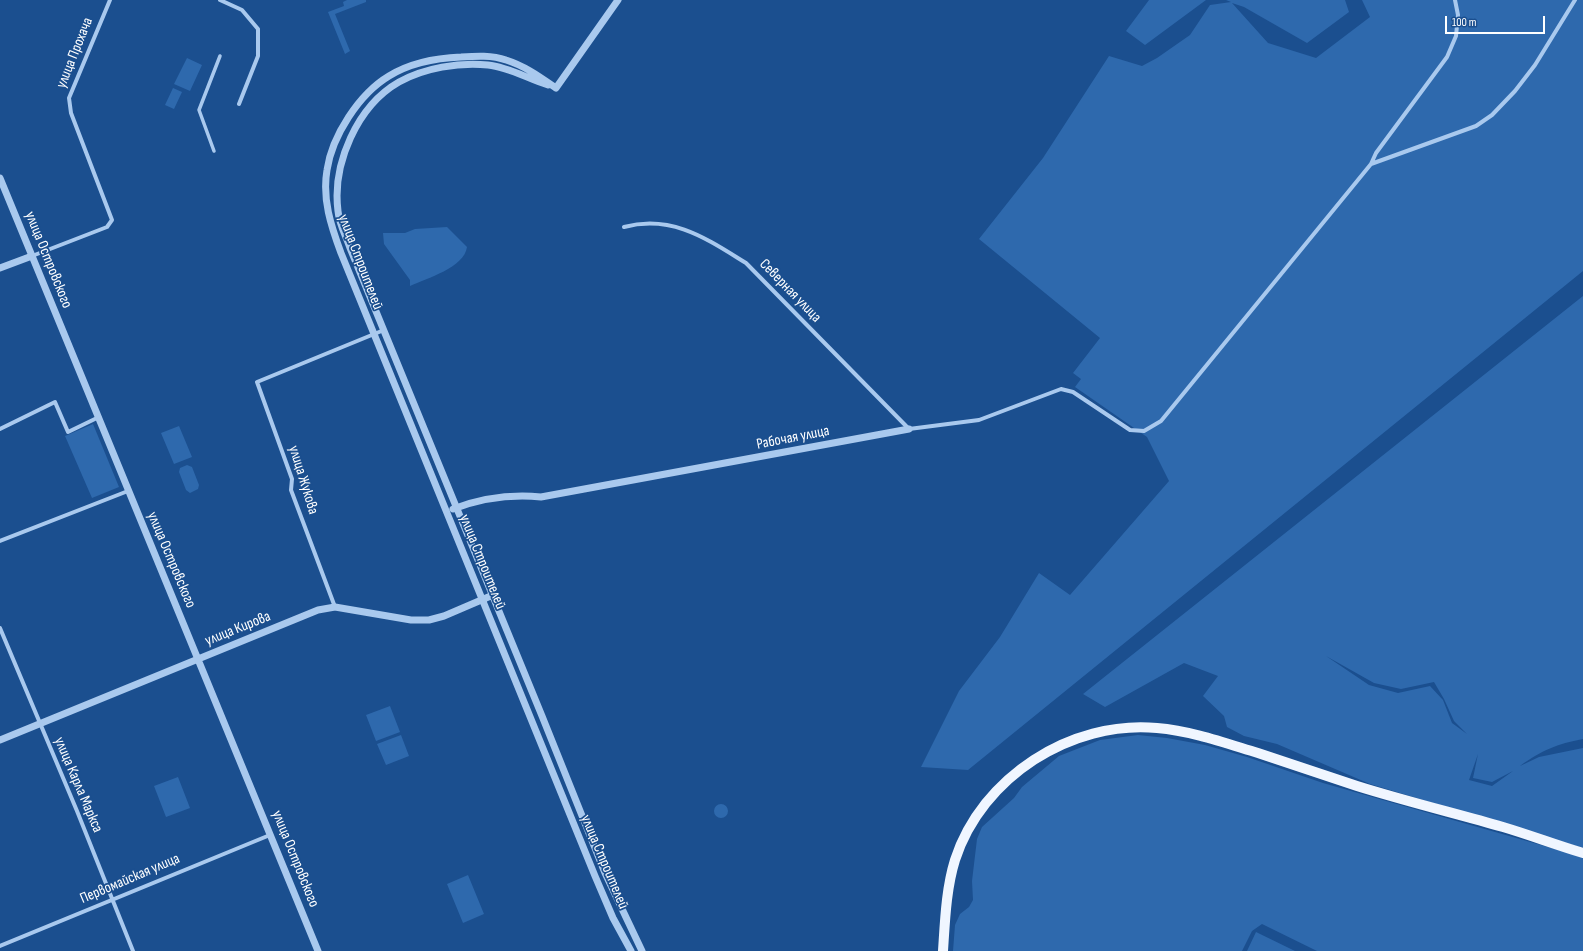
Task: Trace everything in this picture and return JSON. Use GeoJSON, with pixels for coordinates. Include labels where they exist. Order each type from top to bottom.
{"type":"FeatureCollection","features":[{"type":"Feature","properties":{"kind":"main road"},"geometry":{"type":"LineString","coordinates":[[943,951],[948,896],[953,868],[967,833],[979,813],[1009,779],[1051,748],[1086,735],[1115,729],[1157,728],[1187,732],[1224,742],[1376,792],[1541,838],[1583,853]]}},
{"type":"Feature","properties":{"kind":"street","name":"улица Прохача"},"geometry":{"type":"LineString","coordinates":[[32,256],[107,227],[112,220],[71,112],[69,98],[110,0]]}},
{"type":"Feature","properties":{"kind":"street"},"geometry":{"type":"LineString","coordinates":[[220,0],[242,10],[258,29],[258,56],[239,104]]}},
{"type":"Feature","properties":{"kind":"street"},"geometry":{"type":"LineString","coordinates":[[556,88],[618,0]]}},
{"type":"Feature","properties":{"kind":"street"},"geometry":{"type":"LineString","coordinates":[[1371,164],[1376,152],[1447,57],[1456,36],[1458,15],[1455,0]]}},
{"type":"Feature","properties":{"kind":"street"},"geometry":{"type":"LineString","coordinates":[[1371,164],[1476,126],[1492,115],[1515,91],[1535,65],[1575,0]]}},
{"type":"Feature","properties":{"kind":"street"},"geometry":{"type":"LineString","coordinates":[[214,151],[199,110],[220,56]]}},
{"type":"Feature","properties":{"kind":"street","name":"улица Строителей"},"geometry":{"type":"LineString","coordinates":[[556,88],[525,67],[505,60],[472,56],[450,57],[424,61],[389,76],[364,98],[352,113],[333,148],[327,170],[327,208],[329,220],[375,335],[601,890],[631,951]]}},
{"type":"Feature","properties":{"kind":"street"},"geometry":{"type":"LineString","coordinates":[[424,61],[425,71]]}},
{"type":"Feature","properties":{"kind":"street","name":"улица Строителей"},"geometry":{"type":"LineString","coordinates":[[556,88],[505,68],[487,65],[454,66],[425,71],[399,82],[388,89],[362,117],[345,149],[338,180],[338,211],[342,226],[605,873],[642,951]]}},
{"type":"Feature","properties":{"kind":"street","name":"Рабочая улица"},"geometry":{"type":"LineString","coordinates":[[447,512],[473,502],[508,495],[541,497],[629,482],[909,429],[979,420],[1061,389],[1073,392],[1130,430],[1144,430],[1161,421],[1371,164]]}},
{"type":"Feature","properties":{"kind":"street","name":"улица Островского"},"geometry":{"type":"LineString","coordinates":[[0,178],[128,491],[220,709],[318,951]]}},
{"type":"Feature","properties":{"kind":"street","name":"Северная улица"},"geometry":{"type":"LineString","coordinates":[[624,226],[638,223],[683,227],[714,243],[746,263],[909,429]]}},
{"type":"Feature","properties":{"kind":"street"},"geometry":{"type":"LineString","coordinates":[[0,268],[32,256]]}},
{"type":"Feature","properties":{"kind":"street"},"geometry":{"type":"LineString","coordinates":[[375,335],[384,330]]}},
{"type":"Feature","properties":{"kind":"street","name":"улица Жукова"},"geometry":{"type":"LineString","coordinates":[[335,607],[291,490],[292,479],[257,382],[375,335]]}},
{"type":"Feature","properties":{"kind":"street"},"geometry":{"type":"LineString","coordinates":[[0,429],[55,402],[68,432],[99,417]]}},
{"type":"Feature","properties":{"kind":"street"},"geometry":{"type":"LineString","coordinates":[[0,541],[128,491]]}},
{"type":"Feature","properties":{"kind":"street","name":"улица Кирова"},"geometry":{"type":"LineString","coordinates":[[0,740],[318,610],[335,607],[411,620],[429,620],[444,616],[493,595]]}},
{"type":"Feature","properties":{"kind":"street","name":"улица Карла Маркса"},"geometry":{"type":"LineString","coordinates":[[0,628],[77,811],[133,951]]}},
{"type":"Feature","properties":{"kind":"street","name":"Первомайская улица"},"geometry":{"type":"LineString","coordinates":[[0,946],[270,835]]}},
{"type":"Feature","properties":{"kind":"shaded area"},"geometry":{"type":"Polygon","coordinates":[[[347,0],[366,0],[366,2],[335,14],[350,51],[345,54],[328,12],[344,6],[343,2],[347,0]]]}},
{"type":"Feature","properties":{"kind":"shaded area"},"geometry":{"type":"Polygon","coordinates":[[[1149,0],[1206,0],[1145,45],[1126,31],[1149,0]]]}},
{"type":"Feature","properties":{"kind":"shaded area"},"geometry":{"type":"Polygon","coordinates":[[[1226,0],[1345,0],[1349,12],[1307,43],[1244,7],[1232,3],[1268,43],[1316,58],[1370,17],[1362,0],[1583,0],[1583,271],[968,770],[921,767],[959,691],[1000,637],[1039,573],[1070,595],[1169,481],[1147,437],[1075,387],[1081,379],[1073,373],[1100,338],[979,239],[1043,158],[1109,56],[1142,66],[1157,58],[1190,35],[1210,5],[1231,2],[1226,0]]]}},
{"type":"Feature","properties":{"kind":"shaded area"},"geometry":{"type":"Polygon","coordinates":[[[187,58],[202,65],[190,91],[174,84],[187,58]]]}},
{"type":"Feature","properties":{"kind":"shaded area"},"geometry":{"type":"Polygon","coordinates":[[[173,88],[182,92],[174,109],[165,105],[173,88]]]}},
{"type":"Feature","properties":{"kind":"shaded area"},"geometry":{"type":"Polygon","coordinates":[[[447,227],[467,247],[464,254],[459,261],[444,271],[410,286],[410,280],[384,244],[383,233],[405,233],[415,229],[447,227]]]}},
{"type":"Feature","properties":{"kind":"shaded area"},"geometry":{"type":"Polygon","coordinates":[[[1583,296],[1583,739],[1550,748],[1520,766],[1539,757],[1583,748],[1583,848],[1370,784],[1277,744],[1244,736],[1227,727],[1224,716],[1203,696],[1218,676],[1184,663],[1105,707],[1083,694],[1583,296]],[[1326,656],[1369,685],[1398,693],[1430,686],[1443,700],[1452,723],[1467,734],[1454,721],[1434,682],[1401,689],[1374,683],[1326,656]],[[1478,754],[1469,780],[1492,786],[1513,771],[1492,782],[1473,778],[1478,754]]]}},
{"type":"Feature","properties":{"kind":"shaded area"},"geometry":{"type":"Polygon","coordinates":[[[93,424],[119,487],[92,498],[65,436],[93,424]]]}},
{"type":"Feature","properties":{"kind":"shaded area"},"geometry":{"type":"Polygon","coordinates":[[[179,426],[192,457],[174,464],[161,433],[179,426]]]}},
{"type":"Feature","properties":{"kind":"shaded area"},"geometry":{"type":"Polygon","coordinates":[[[187,465],[192,467],[199,485],[198,489],[190,493],[186,490],[179,472],[180,468],[187,465]]]}},
{"type":"Feature","properties":{"kind":"shaded area"},"geometry":{"type":"Polygon","coordinates":[[[390,706],[400,732],[376,741],[366,715],[390,706]]]}},
{"type":"Feature","properties":{"kind":"shaded area"},"geometry":{"type":"Polygon","coordinates":[[[401,735],[409,756],[386,765],[377,744],[401,735]]]}},
{"type":"Feature","properties":{"kind":"shaded area"},"geometry":{"type":"Polygon","coordinates":[[[1138,735],[1167,738],[1205,745],[1247,757],[1323,783],[1583,857],[1583,951],[1317,951],[1262,924],[1252,931],[1242,951],[953,951],[955,925],[960,914],[969,907],[973,900],[972,881],[977,839],[982,827],[1014,798],[1022,787],[1059,756],[1100,740],[1138,735]]]}},
{"type":"Feature","properties":{"kind":"shaded area"},"geometry":{"type":"Polygon","coordinates":[[[178,777],[190,808],[166,817],[154,786],[178,777]]]}},
{"type":"Feature","properties":{"kind":"shaded area"},"geometry":{"type":"Polygon","coordinates":[[[718,804],[724,804],[728,808],[728,814],[724,818],[718,818],[714,814],[714,808],[718,804]]]}},
{"type":"Feature","properties":{"kind":"shaded area"},"geometry":{"type":"Polygon","coordinates":[[[468,875],[484,914],[463,923],[447,884],[468,875]]]}},
{"type":"Feature","properties":{"kind":"shaded area"},"geometry":{"type":"Polygon","coordinates":[[[1256,932],[1295,951],[1247,951],[1256,932]]]}}]}
